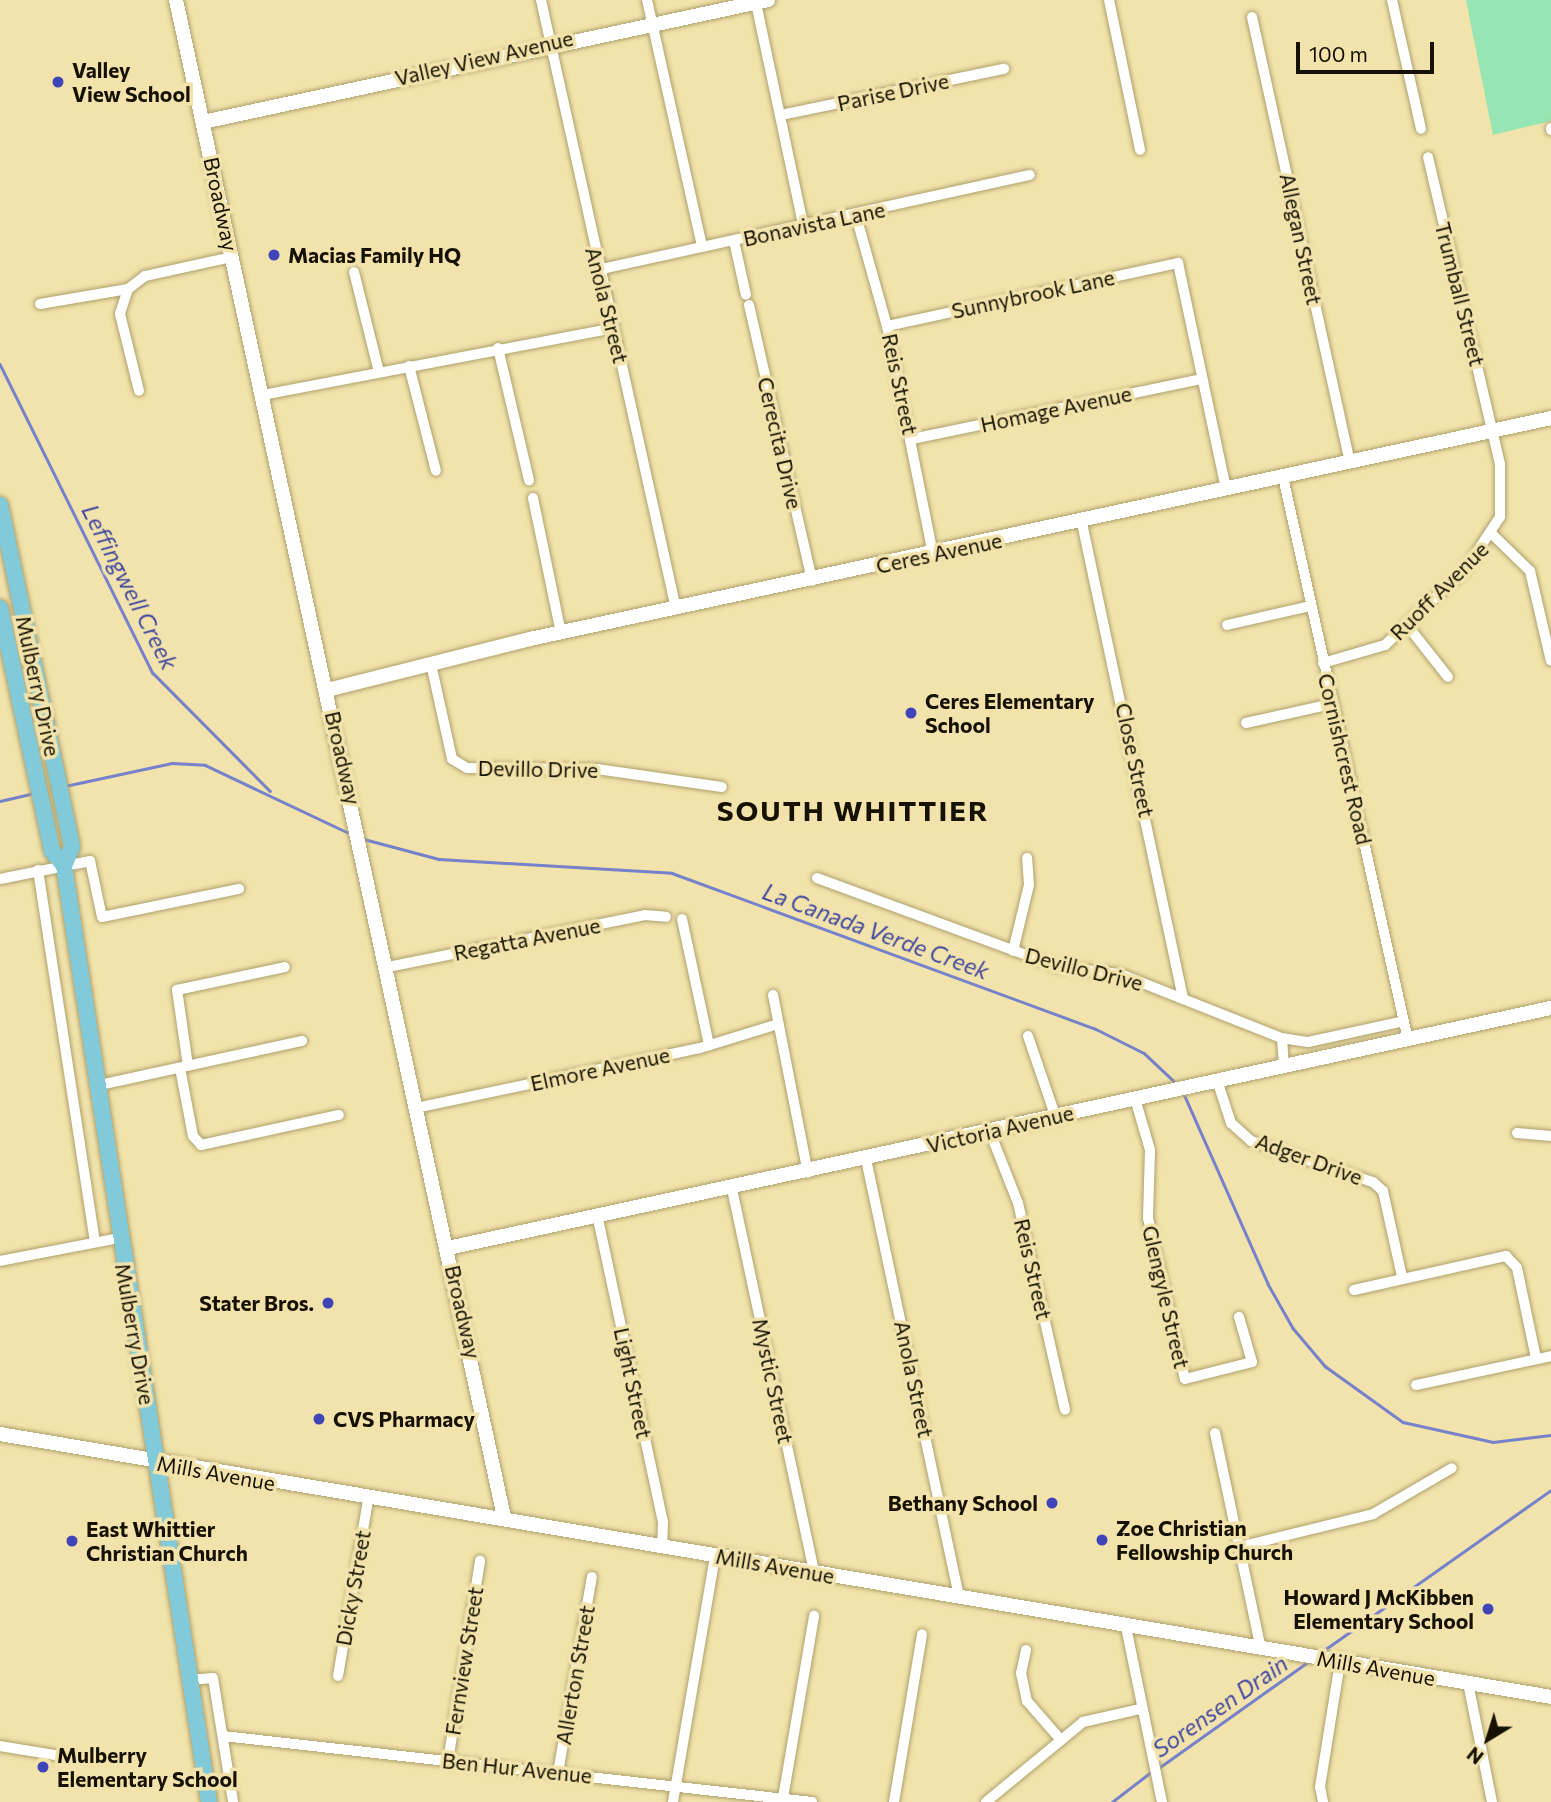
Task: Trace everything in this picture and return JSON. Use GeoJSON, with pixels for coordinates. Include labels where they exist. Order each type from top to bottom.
{"type":"FeatureCollection","features":[{"type":"Feature","properties":{"kind":"main road","name":"Mulberry Drive"},"geometry":{"type":"LineString","coordinates":[[1,512],[72,847],[64,866],[95,1086],[157,1462],[209,1802]]}},
{"type":"Feature","properties":{"kind":"main road","name":"Mulberry Drive"},"geometry":{"type":"LineString","coordinates":[[0,608],[52,852],[64,866]]}},
{"type":"Feature","properties":{"kind":"street","name":"Broadway"},"geometry":{"type":"LineString","coordinates":[[176,0],[420,1107],[504,1517]]}},
{"type":"Feature","properties":{"kind":"street","name":"Anola Street"},"geometry":{"type":"LineString","coordinates":[[541,0],[546,44],[676,610]]}},
{"type":"Feature","properties":{"kind":"street"},"geometry":{"type":"LineString","coordinates":[[647,0],[702,246]]}},
{"type":"Feature","properties":{"kind":"street"},"geometry":{"type":"LineString","coordinates":[[1109,0],[1140,150]]}},
{"type":"Feature","properties":{"kind":"street"},"geometry":{"type":"LineString","coordinates":[[1392,0],[1422,129]]}},
{"type":"Feature","properties":{"kind":"street","name":"Valley View Avenue"},"geometry":{"type":"LineString","coordinates":[[202,122],[651,21],[762,1]]}},
{"type":"Feature","properties":{"kind":"street"},"geometry":{"type":"LineString","coordinates":[[762,1],[803,225]]}},
{"type":"Feature","properties":{"kind":"street","name":"Allegan Street"},"geometry":{"type":"LineString","coordinates":[[1252,17],[1350,461]]}},
{"type":"Feature","properties":{"kind":"street","name":"Parise Drive"},"geometry":{"type":"LineString","coordinates":[[781,115],[1004,69]]}},
{"type":"Feature","properties":{"kind":"street","name":"Trumball Street"},"geometry":{"type":"LineString","coordinates":[[1428,157],[1492,432]]}},
{"type":"Feature","properties":{"kind":"street","name":"Bonavista Lane"},"geometry":{"type":"LineString","coordinates":[[597,270],[856,216],[1030,175]]}},
{"type":"Feature","properties":{"kind":"street","name":"Reis Street"},"geometry":{"type":"LineString","coordinates":[[856,216],[887,326],[912,439],[933,554]]}},
{"type":"Feature","properties":{"kind":"street","name":"Cerecita Drive"},"geometry":{"type":"LineString","coordinates":[[734,241],[812,581]]}},
{"type":"Feature","properties":{"kind":"street"},"geometry":{"type":"LineString","coordinates":[[40,304],[128,289],[145,276],[232,257]]}},
{"type":"Feature","properties":{"kind":"street","name":"Sunnybrook Lane"},"geometry":{"type":"LineString","coordinates":[[887,326],[1178,263],[1201,379]]}},
{"type":"Feature","properties":{"kind":"street"},"geometry":{"type":"LineString","coordinates":[[354,272],[379,372]]}},
{"type":"Feature","properties":{"kind":"street"},"geometry":{"type":"LineString","coordinates":[[128,289],[120,314],[139,391]]}},
{"type":"Feature","properties":{"kind":"street"},"geometry":{"type":"LineString","coordinates":[[263,395],[613,328]]}},
{"type":"Feature","properties":{"kind":"street"},"geometry":{"type":"LineString","coordinates":[[498,348],[529,480]]}},
{"type":"Feature","properties":{"kind":"street"},"geometry":{"type":"LineString","coordinates":[[409,366],[436,471]]}},
{"type":"Feature","properties":{"kind":"street"},"geometry":{"type":"LineString","coordinates":[[1201,379],[1226,488]]}},
{"type":"Feature","properties":{"kind":"street","name":"Homage Avenue"},"geometry":{"type":"LineString","coordinates":[[912,439],[1201,379]]}},
{"type":"Feature","properties":{"kind":"street","name":"Ceres Avenue"},"geometry":{"type":"LineString","coordinates":[[327,690],[561,633],[1082,523],[1226,488],[1551,418]]}},
{"type":"Feature","properties":{"kind":"street","name":"Ruoff Avenue"},"geometry":{"type":"LineString","coordinates":[[1323,663],[1385,645],[1493,535],[1502,499],[1492,432]]}},
{"type":"Feature","properties":{"kind":"street","name":"Cornishcrest Road"},"geometry":{"type":"LineString","coordinates":[[1283,477],[1408,1040]]}},
{"type":"Feature","properties":{"kind":"street"},"geometry":{"type":"LineString","coordinates":[[533,498],[561,633]]}},
{"type":"Feature","properties":{"kind":"street","name":"Close Street"},"geometry":{"type":"LineString","coordinates":[[1082,523],[1183,998]]}},
{"type":"Feature","properties":{"kind":"street"},"geometry":{"type":"LineString","coordinates":[[1493,535],[1530,571],[1551,661]]}},
{"type":"Feature","properties":{"kind":"street"},"geometry":{"type":"LineString","coordinates":[[1227,625],[1310,606]]}},
{"type":"Feature","properties":{"kind":"street"},"geometry":{"type":"LineString","coordinates":[[1407,625],[1448,677]]}},
{"type":"Feature","properties":{"kind":"street","name":"Devillo Drive"},"geometry":{"type":"LineString","coordinates":[[431,664],[452,758],[467,768],[597,769],[722,787]]}},
{"type":"Feature","properties":{"kind":"street"},"geometry":{"type":"LineString","coordinates":[[1247,723],[1332,704]]}},
{"type":"Feature","properties":{"kind":"street"},"geometry":{"type":"LineString","coordinates":[[1013,951],[1029,884],[1027,858]]}},
{"type":"Feature","properties":{"kind":"street"},"geometry":{"type":"LineString","coordinates":[[0,879],[90,861],[102,918],[239,889]]}},
{"type":"Feature","properties":{"kind":"street","name":"Mulberry Drive"},"geometry":{"type":"LineString","coordinates":[[38,870],[94,1242]]}},
{"type":"Feature","properties":{"kind":"street","name":"Devillo Drive"},"geometry":{"type":"LineString","coordinates":[[817,878],[1059,967],[1120,974],[1282,1038]]}},
{"type":"Feature","properties":{"kind":"street","name":"Regatta Avenue"},"geometry":{"type":"LineString","coordinates":[[388,967],[645,915],[666,917]]}},
{"type":"Feature","properties":{"kind":"street"},"geometry":{"type":"LineString","coordinates":[[682,919],[709,1045]]}},
{"type":"Feature","properties":{"kind":"street"},"geometry":{"type":"LineString","coordinates":[[285,967],[177,990],[193,1136],[201,1145],[339,1115]]}},
{"type":"Feature","properties":{"kind":"street"},"geometry":{"type":"LineString","coordinates":[[773,995],[808,1173]]}},
{"type":"Feature","properties":{"kind":"street","name":"Victoria Avenue"},"geometry":{"type":"LineString","coordinates":[[448,1248],[598,1219],[808,1173],[1055,1115],[1136,1102],[1551,1008]]}},
{"type":"Feature","properties":{"kind":"street"},"geometry":{"type":"LineString","coordinates":[[1283,1068],[1282,1038],[1308,1042],[1404,1021]]}},
{"type":"Feature","properties":{"kind":"street","name":"Elmore Avenue"},"geometry":{"type":"LineString","coordinates":[[420,1107],[709,1045],[778,1024]]}},
{"type":"Feature","properties":{"kind":"street"},"geometry":{"type":"LineString","coordinates":[[1028,1036],[1055,1115]]}},
{"type":"Feature","properties":{"kind":"street"},"geometry":{"type":"LineString","coordinates":[[95,1086],[302,1041]]}},
{"type":"Feature","properties":{"kind":"street","name":"Adger Drive"},"geometry":{"type":"LineString","coordinates":[[1218,1083],[1231,1123],[1251,1141],[1373,1182],[1383,1191],[1402,1277]]}},
{"type":"Feature","properties":{"kind":"street","name":"Glengyle Street"},"geometry":{"type":"LineString","coordinates":[[1136,1102],[1150,1150],[1148,1218],[1185,1379],[1252,1362],[1239,1318]]}},
{"type":"Feature","properties":{"kind":"street","name":"Reis Street"},"geometry":{"type":"LineString","coordinates":[[990,1132],[1018,1203],[1065,1410]]}},
{"type":"Feature","properties":{"kind":"street"},"geometry":{"type":"LineString","coordinates":[[1517,1133],[1551,1136]]}},
{"type":"Feature","properties":{"kind":"street","name":"Anola Street"},"geometry":{"type":"LineString","coordinates":[[866,1160],[959,1598]]}},
{"type":"Feature","properties":{"kind":"street","name":"Mystic Street"},"geometry":{"type":"LineString","coordinates":[[732,1189],[814,1572]]}},
{"type":"Feature","properties":{"kind":"street","name":"Light Street"},"geometry":{"type":"LineString","coordinates":[[598,1219],[663,1522],[662,1547]]}},
{"type":"Feature","properties":{"kind":"street"},"geometry":{"type":"LineString","coordinates":[[0,1261],[118,1238]]}},
{"type":"Feature","properties":{"kind":"street"},"geometry":{"type":"LineString","coordinates":[[1354,1290],[1402,1277],[1506,1256],[1517,1268],[1536,1358]]}},
{"type":"Feature","properties":{"kind":"street"},"geometry":{"type":"LineString","coordinates":[[1416,1385],[1551,1356]]}},
{"type":"Feature","properties":{"kind":"street"},"geometry":{"type":"LineString","coordinates":[[1215,1433],[1243,1546],[1261,1649]]}},
{"type":"Feature","properties":{"kind":"street","name":"Mills Avenue"},"geometry":{"type":"LineString","coordinates":[[0,1434],[368,1500],[504,1517],[1126,1627],[1551,1697]]}},
{"type":"Feature","properties":{"kind":"street"},"geometry":{"type":"LineString","coordinates":[[1243,1546],[1373,1514],[1452,1468]]}},
{"type":"Feature","properties":{"kind":"street","name":"Dicky Street"},"geometry":{"type":"LineString","coordinates":[[338,1676],[368,1500]]}},
{"type":"Feature","properties":{"kind":"street"},"geometry":{"type":"LineString","coordinates":[[673,1802],[715,1555]]}},
{"type":"Feature","properties":{"kind":"street","name":"Fernview Street"},"geometry":{"type":"LineString","coordinates":[[448,1761],[480,1561]]}},
{"type":"Feature","properties":{"kind":"street","name":"Allerton Street"},"geometry":{"type":"LineString","coordinates":[[558,1773],[592,1577]]}},
{"type":"Feature","properties":{"kind":"street"},"geometry":{"type":"LineString","coordinates":[[783,1798],[814,1616]]}},
{"type":"Feature","properties":{"kind":"street"},"geometry":{"type":"LineString","coordinates":[[1126,1627],[1140,1709],[1162,1802]]}},
{"type":"Feature","properties":{"kind":"street"},"geometry":{"type":"LineString","coordinates":[[894,1802],[922,1634]]}},
{"type":"Feature","properties":{"kind":"street"},"geometry":{"type":"LineString","coordinates":[[1026,1650],[1021,1673],[1027,1701],[1060,1739]]}},
{"type":"Feature","properties":{"kind":"street"},"geometry":{"type":"LineString","coordinates":[[1323,1802],[1320,1787],[1337,1661]]}},
{"type":"Feature","properties":{"kind":"street"},"geometry":{"type":"LineString","coordinates":[[189,1680],[213,1678],[233,1802]]}},
{"type":"Feature","properties":{"kind":"street"},"geometry":{"type":"LineString","coordinates":[[1468,1683],[1492,1802]]}},
{"type":"Feature","properties":{"kind":"street"},"geometry":{"type":"LineString","coordinates":[[986,1802],[1083,1722],[1140,1709]]}},
{"type":"Feature","properties":{"kind":"street","name":"Ben Hur Avenue"},"geometry":{"type":"LineString","coordinates":[[223,1736],[811,1802]]}},
{"type":"Feature","properties":{"kind":"street"},"geometry":{"type":"LineString","coordinates":[[1,1743],[54,1755]]}},
{"type":"Feature","properties":{"kind":"green space"},"geometry":{"type":"Polygon","coordinates":[[[1466,0],[1551,0],[1551,121],[1493,135],[1466,0]]]}},
{"type":"Feature","properties":{"kind":"waterway","name":"Leffingwell Creek"},"geometry":{"type":"LineString","coordinates":[[0,364],[153,673],[270,791]]}},
{"type":"Feature","properties":{"kind":"waterway","name":"La Canada Verde Creek"},"geometry":{"type":"LineString","coordinates":[[65,786],[172,763],[205,765],[351,834]]}},
{"type":"Feature","properties":{"kind":"waterway","name":"La Canada Verde Creek"},"geometry":{"type":"LineString","coordinates":[[0,801],[34,793]]}},
{"type":"Feature","properties":{"kind":"waterway","name":"La Canada Verde Creek"},"geometry":{"type":"LineString","coordinates":[[364,839],[439,859],[672,873],[1094,1028],[1144,1053],[1176,1083]]}},
{"type":"Feature","properties":{"kind":"waterway","name":"La Canada Verde Creek"},"geometry":{"type":"LineString","coordinates":[[1184,1094],[1268,1284],[1293,1328],[1325,1366],[1403,1422],[1493,1442],[1551,1435]]}},
{"type":"Feature","properties":{"kind":"waterway","name":"Sorensen Drain"},"geometry":{"type":"LineString","coordinates":[[1320,1653],[1551,1490]]}},
{"type":"Feature","properties":{"kind":"waterway","name":"Sorensen Drain"},"geometry":{"type":"LineString","coordinates":[[1160,1767],[1309,1661]]}},
{"type":"Feature","properties":{"kind":"waterway","name":"Sorensen Drain"},"geometry":{"type":"LineString","coordinates":[[1112,1802],[1151,1772]]}},
{"type":"Feature","properties":{"kind":"place","name":"Valley View School"},"geometry":{"type":"Point","coordinates":[58,82]}},
{"type":"Feature","properties":{"kind":"place","name":"Macias Family HQ"},"geometry":{"type":"Point","coordinates":[274,255]}},
{"type":"Feature","properties":{"kind":"place","name":"Ceres Elementary School"},"geometry":{"type":"Point","coordinates":[911,713]}},
{"type":"Feature","properties":{"kind":"place","name":"Stater Bros."},"geometry":{"type":"Point","coordinates":[328,1303]}},
{"type":"Feature","properties":{"kind":"place","name":"CVS Pharmacy"},"geometry":{"type":"Point","coordinates":[319,1419]}},
{"type":"Feature","properties":{"kind":"place","name":"Bethany School"},"geometry":{"type":"Point","coordinates":[1052,1503]}},
{"type":"Feature","properties":{"kind":"place","name":"Zoe Christian Fellowship Church"},"geometry":{"type":"Point","coordinates":[1102,1540]}},
{"type":"Feature","properties":{"kind":"place","name":"East Whittier Christian Church"},"geometry":{"type":"Point","coordinates":[72,1541]}},
{"type":"Feature","properties":{"kind":"place","name":"Howard J McKibben Elementary School"},"geometry":{"type":"Point","coordinates":[1488,1609]}},
{"type":"Feature","properties":{"kind":"place","name":"Mulberry Elementary School"},"geometry":{"type":"Point","coordinates":[43,1767]}},
{"type":"Feature","properties":{"kind":"district","name":"SOUTH WHITTIER"},"geometry":{"type":"Point","coordinates":[853,810]}}]}
